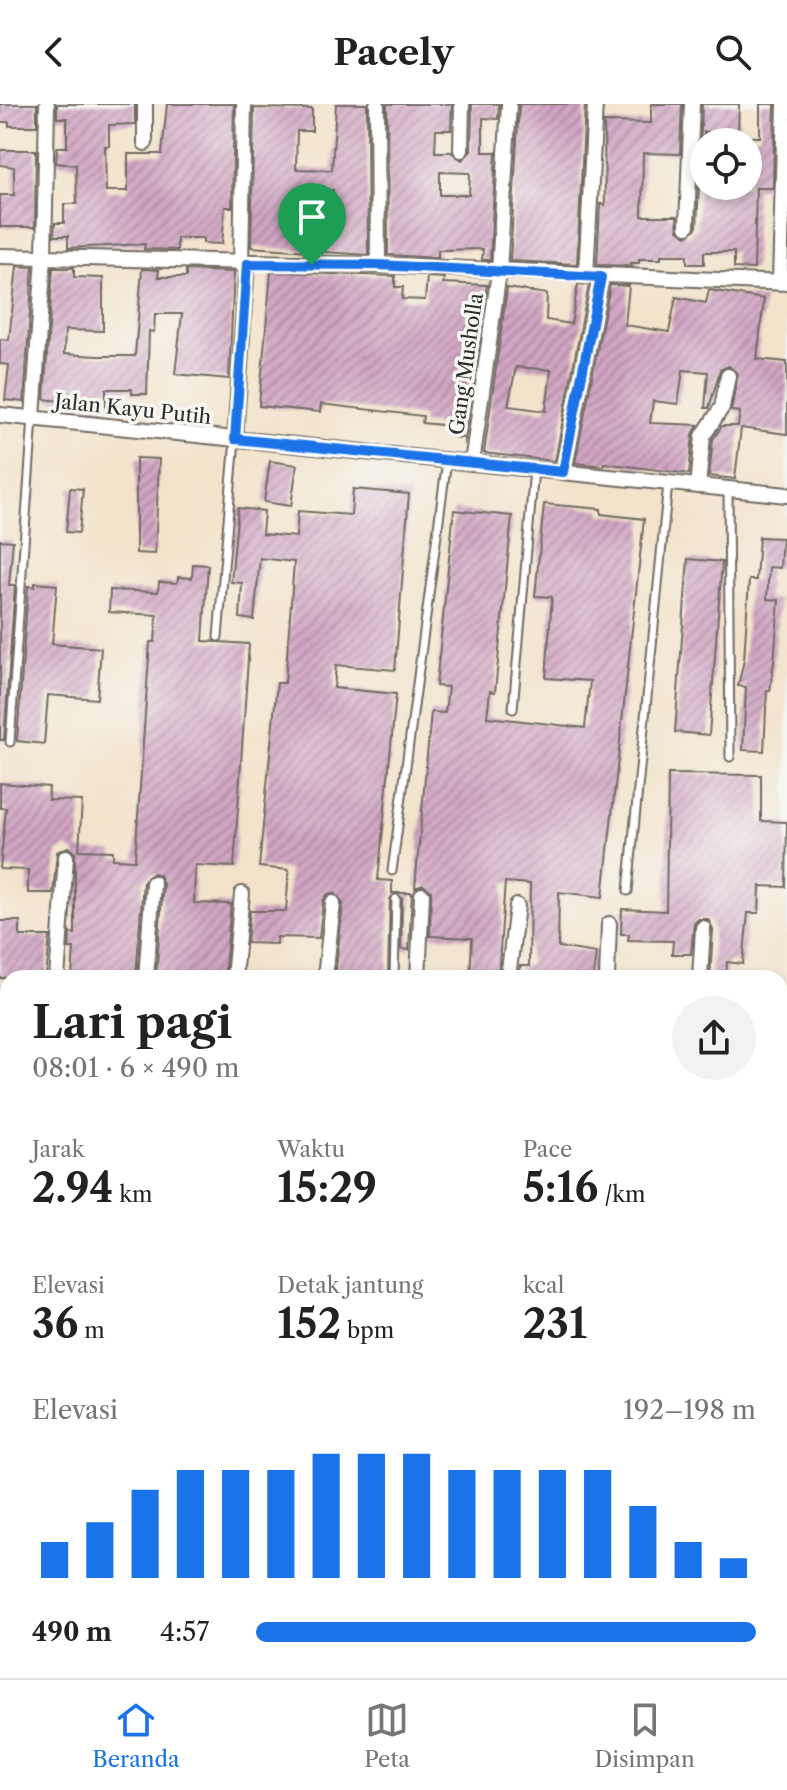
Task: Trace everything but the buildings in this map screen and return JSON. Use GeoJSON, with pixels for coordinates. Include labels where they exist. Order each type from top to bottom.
{"type":"FeatureCollection","features":[{"type":"Feature","properties":{"kind":"street"},"geometry":{"type":"LineString","coordinates":[[33,418],[44,257],[47,104]]}},
{"type":"Feature","properties":{"kind":"street"},"geometry":{"type":"LineString","coordinates":[[145,104],[145,143]]}},
{"type":"Feature","properties":{"kind":"street"},"geometry":{"type":"LineString","coordinates":[[235,439],[244,264],[244,104]]}},
{"type":"Feature","properties":{"kind":"street"},"geometry":{"type":"LineString","coordinates":[[377,104],[378,265]]}},
{"type":"Feature","properties":{"kind":"street"},"geometry":{"type":"LineString","coordinates":[[461,150],[462,104]]}},
{"type":"Feature","properties":{"kind":"street","name":"Gang Musholla"},"geometry":{"type":"LineString","coordinates":[[472,463],[499,272],[509,104]]}},
{"type":"Feature","properties":{"kind":"street"},"geometry":{"type":"LineString","coordinates":[[563,472],[594,276],[595,104]]}},
{"type":"Feature","properties":{"kind":"street"},"geometry":{"type":"LineString","coordinates":[[687,226],[692,104]]}},
{"type":"Feature","properties":{"kind":"street"},"geometry":{"type":"LineString","coordinates":[[0,256],[378,265],[784,283],[785,104]]}},
{"type":"Feature","properties":{"kind":"street"},"geometry":{"type":"LineString","coordinates":[[698,486],[703,436],[722,407],[728,376]]}},
{"type":"Feature","properties":{"kind":"street","name":"Jalan Kayu Putih"},"geometry":{"type":"LineString","coordinates":[[0,415],[787,495]]}},
{"type":"Feature","properties":{"kind":"street"},"geometry":{"type":"LineString","coordinates":[[58,970],[66,857]]}},
{"type":"Feature","properties":{"kind":"street"},"geometry":{"type":"LineString","coordinates":[[147,970],[153,883]]}},
{"type":"Feature","properties":{"kind":"street"},"geometry":{"type":"LineString","coordinates":[[235,970],[242,894]]}},
{"type":"Feature","properties":{"kind":"street"},"geometry":{"type":"LineString","coordinates":[[418,970],[422,895]]}},
{"type":"Feature","properties":{"kind":"street"},"geometry":{"type":"LineString","coordinates":[[326,970],[333,903]]}},
{"type":"Feature","properties":{"kind":"street"},"geometry":{"type":"LineString","coordinates":[[509,970],[517,906]]}},
{"type":"Feature","properties":{"kind":"street"},"geometry":{"type":"LineString","coordinates":[[607,970],[609,924]]}},
{"type":"Feature","properties":{"kind":"street"},"geometry":{"type":"LineString","coordinates":[[700,970],[703,928]]}},
{"type":"Feature","properties":{"kind":"lane"},"geometry":{"type":"LineString","coordinates":[[10,742],[33,418]]}},
{"type":"Feature","properties":{"kind":"lane"},"geometry":{"type":"LineString","coordinates":[[218,637],[235,439]]}},
{"type":"Feature","properties":{"kind":"lane"},"geometry":{"type":"LineString","coordinates":[[392,871],[447,460]]}},
{"type":"Feature","properties":{"kind":"lane"},"geometry":{"type":"LineString","coordinates":[[513,709],[534,469]]}},
{"type":"Feature","properties":{"kind":"lane"},"geometry":{"type":"LineString","coordinates":[[628,891],[668,483]]}},
{"type":"Feature","properties":{"kind":"lane"},"geometry":{"type":"LineString","coordinates":[[728,489],[730,757]]}},
{"type":"Feature","properties":{"kind":"lane"},"geometry":{"type":"LineString","coordinates":[[394,970],[396,899]]}},
{"type":"Feature","properties":{"kind":"route"},"geometry":{"type":"LineString","coordinates":[[247,264],[312,265],[378,265],[601,277],[563,472],[235,439],[247,264]]}}]}
